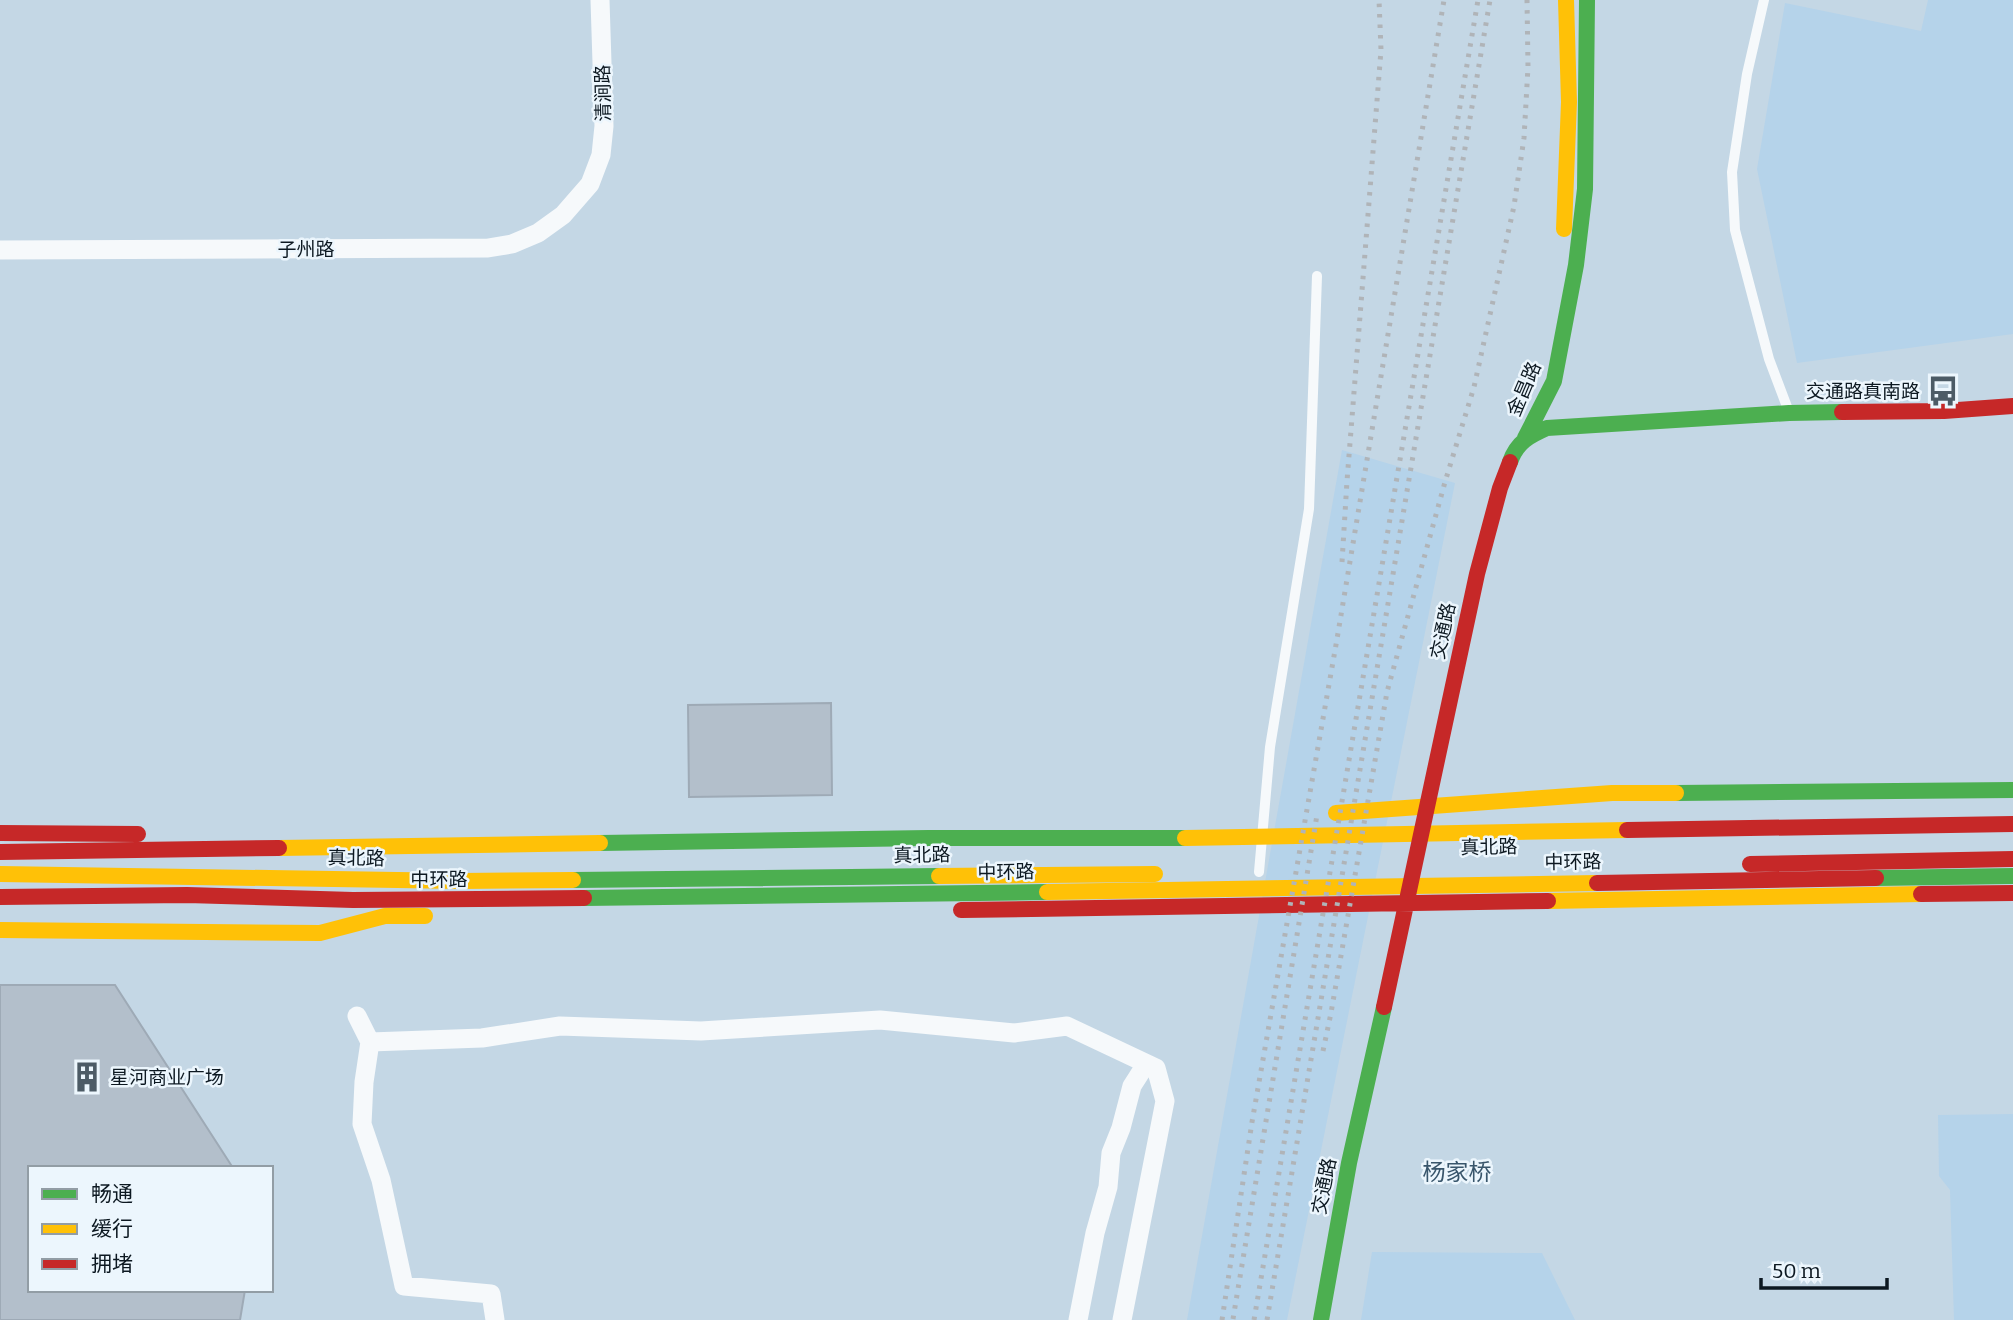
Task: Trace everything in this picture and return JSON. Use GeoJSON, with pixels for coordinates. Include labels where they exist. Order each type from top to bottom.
{"type":"FeatureCollection","features":[{"type":"Feature","properties":{"kind":"main road"},"geometry":{"type":"LineString","coordinates":[[1551,312],[1561,260],[1566,194],[1569,102],[1566,0]]}},
{"type":"Feature","properties":{"kind":"main road","name":"金昌路"},"geometry":{"type":"LineString","coordinates":[[1525,438],[1554,381],[1576,265],[1586,189],[1587,0]]}},
{"type":"Feature","properties":{"kind":"main road","name":"金昌路"},"geometry":{"type":"LineString","coordinates":[[1525,438],[1538,376]]}},
{"type":"Feature","properties":{"kind":"main road"},"geometry":{"type":"LineString","coordinates":[[1525,438],[1547,428],[1789,414],[1944,411],[2013,406]]}},
{"type":"Feature","properties":{"kind":"main road","name":"交通路"},"geometry":{"type":"LineString","coordinates":[[1321,1320],[1349,1163],[1477,574],[1512,455],[1525,438]]}},
{"type":"Feature","properties":{"kind":"main road"},"geometry":{"type":"LineString","coordinates":[[1325,814],[1612,793],[2013,790]]}},
{"type":"Feature","properties":{"kind":"main road"},"geometry":{"type":"LineString","coordinates":[[1244,818],[1284,816]]}},
{"type":"Feature","properties":{"kind":"main road"},"geometry":{"type":"LineString","coordinates":[[928,838],[1151,822]]}},
{"type":"Feature","properties":{"kind":"main road","name":"中环路"},"geometry":{"type":"LineString","coordinates":[[0,852],[928,838],[1111,839],[2013,824]]}},
{"type":"Feature","properties":{"kind":"main road"},"geometry":{"type":"LineString","coordinates":[[0,833],[186,835],[298,878]]}},
{"type":"Feature","properties":{"kind":"main road"},"geometry":{"type":"LineString","coordinates":[[1734,864],[2013,859]]}},
{"type":"Feature","properties":{"kind":"main road"},"geometry":{"type":"LineString","coordinates":[[1399,870],[1427,869]]}},
{"type":"Feature","properties":{"kind":"main road"},"geometry":{"type":"LineString","coordinates":[[1241,873],[1266,872]]}},
{"type":"Feature","properties":{"kind":"main road","name":"真北路"},"geometry":{"type":"LineString","coordinates":[[0,874],[461,881],[1172,873]]}},
{"type":"Feature","properties":{"kind":"main road","name":"中环路"},"geometry":{"type":"LineString","coordinates":[[0,897],[187,895],[353,900],[729,897],[2013,876]]}},
{"type":"Feature","properties":{"kind":"main road"},"geometry":{"type":"LineString","coordinates":[[939,910],[2013,893]]}},
{"type":"Feature","properties":{"kind":"main road"},"geometry":{"type":"LineString","coordinates":[[149,911],[353,900]]}},
{"type":"Feature","properties":{"kind":"main road"},"geometry":{"type":"LineString","coordinates":[[0,912],[27,912]]}},
{"type":"Feature","properties":{"kind":"main road"},"geometry":{"type":"LineString","coordinates":[[0,919],[81,915]]}},
{"type":"Feature","properties":{"kind":"main road"},"geometry":{"type":"LineString","coordinates":[[330,916],[440,915]]}},
{"type":"Feature","properties":{"kind":"main road"},"geometry":{"type":"LineString","coordinates":[[0,930],[320,933],[385,916]]}},
{"type":"Feature","properties":{"kind":"street","name":"清涧路"},"geometry":{"type":"LineString","coordinates":[[590,184],[601,155],[604,126],[600,0]]}},
{"type":"Feature","properties":{"kind":"street","name":"子州路"},"geometry":{"type":"LineString","coordinates":[[0,250],[488,248],[512,244],[538,233],[563,215],[590,184]]}},
{"type":"Feature","properties":{"kind":"street"},"geometry":{"type":"LineString","coordinates":[[358,1016],[370,1042],[362,1124],[381,1180],[404,1286],[491,1294],[495,1320]]}},
{"type":"Feature","properties":{"kind":"street"},"geometry":{"type":"LineString","coordinates":[[370,1042],[482,1038],[560,1026],[701,1031],[880,1020],[1014,1033],[1067,1026],[1156,1068],[1165,1101],[1122,1320]]}},
{"type":"Feature","properties":{"kind":"street"},"geometry":{"type":"LineString","coordinates":[[1078,1320],[1095,1233],[1108,1187],[1111,1153],[1132,1086],[1146,1064]]}},
{"type":"Feature","properties":{"kind":"lane"},"geometry":{"type":"LineString","coordinates":[[1764,0],[1747,74],[1732,172],[1734,218],[1769,359],[1789,414]]}},
{"type":"Feature","properties":{"kind":"lane"},"geometry":{"type":"LineString","coordinates":[[1266,872],[1270,747],[1309,509],[1317,276]]}},
{"type":"Feature","properties":{"kind":"shaded area"},"geometry":{"type":"Polygon","coordinates":[[[1928,0],[2013,0],[2013,334],[1797,363],[1757,169],[1785,3],[1921,31],[1928,0]]]}},
{"type":"Feature","properties":{"kind":"shaded area"},"geometry":{"type":"Polygon","coordinates":[[[1342,450],[1455,483],[1287,1320],[1187,1320],[1342,450]]]}},
{"type":"Feature","properties":{"kind":"shaded area"},"geometry":{"type":"Polygon","coordinates":[[[2013,1114],[2013,1320],[1954,1320],[1950,1190],[1939,1176],[1938,1115],[2013,1114]]]}},
{"type":"Feature","properties":{"kind":"shaded area"},"geometry":{"type":"Polygon","coordinates":[[[1372,1252],[1542,1253],[1575,1320],[1361,1320],[1372,1252]]]}},
{"type":"Feature","properties":{"kind":"building"},"geometry":{"type":"Polygon","coordinates":[[[831,703],[832,795],[689,797],[688,705],[831,703]]]}},
{"type":"Feature","properties":{"kind":"building","name":"星河商业广场"},"geometry":{"type":"Polygon","coordinates":[[[0,985],[115,985],[232,1166],[28,1166],[28,1292],[245,1292],[240,1320],[0,1320],[0,985]]]}},
{"type":"Feature","properties":{"kind":"railway"},"geometry":{"type":"LineString","coordinates":[[1342,562],[1381,50],[1379,0]]}},
{"type":"Feature","properties":{"kind":"railway"},"geometry":{"type":"LineString","coordinates":[[1222,1320],[1252,1122],[1337,639],[1444,0]]}},
{"type":"Feature","properties":{"kind":"railway"},"geometry":{"type":"LineString","coordinates":[[1254,1320],[1478,0]]}},
{"type":"Feature","properties":{"kind":"railway"},"geometry":{"type":"LineString","coordinates":[[1267,1320],[1490,0]]}},
{"type":"Feature","properties":{"kind":"railway"},"geometry":{"type":"LineString","coordinates":[[1323,1051],[1387,692],[1474,387],[1514,206],[1524,138],[1528,67],[1527,0]]}},
{"type":"Feature","properties":{"kind":"railway"},"geometry":{"type":"LineString","coordinates":[[1233,1319],[1317,815]]}},
{"type":"Feature","properties":{"kind":"traffic: fast"},"geometry":{"type":"LineString","coordinates":[[1525,438],[1554,381],[1576,265],[1585,189],[1587,0]]}},
{"type":"Feature","properties":{"kind":"traffic: fast"},"geometry":{"type":"LineString","coordinates":[[1510,462],[1516,449],[1524,441],[1547,428],[1842,412]]}},
{"type":"Feature","properties":{"kind":"traffic: fast"},"geometry":{"type":"LineString","coordinates":[[1676,793],[2013,790]]}},
{"type":"Feature","properties":{"kind":"traffic: fast"},"geometry":{"type":"LineString","coordinates":[[600,843],[928,838],[1185,838]]}},
{"type":"Feature","properties":{"kind":"traffic: fast"},"geometry":{"type":"LineString","coordinates":[[573,880],[939,876]]}},
{"type":"Feature","properties":{"kind":"traffic: fast"},"geometry":{"type":"LineString","coordinates":[[1876,878],[2013,876]]}},
{"type":"Feature","properties":{"kind":"traffic: fast"},"geometry":{"type":"LineString","coordinates":[[584,898],[1047,892]]}},
{"type":"Feature","properties":{"kind":"traffic: fast"},"geometry":{"type":"LineString","coordinates":[[1321,1320],[1349,1163],[1384,1007]]}},
{"type":"Feature","properties":{"kind":"traffic: slow"},"geometry":{"type":"LineString","coordinates":[[1564,229],[1569,102],[1566,0]]}},
{"type":"Feature","properties":{"kind":"traffic: slow"},"geometry":{"type":"LineString","coordinates":[[1336,813],[1612,793],[1676,793]]}},
{"type":"Feature","properties":{"kind":"traffic: slow"},"geometry":{"type":"LineString","coordinates":[[1185,838],[1627,830]]}},
{"type":"Feature","properties":{"kind":"traffic: slow"},"geometry":{"type":"LineString","coordinates":[[279,848],[600,843]]}},
{"type":"Feature","properties":{"kind":"traffic: slow"},"geometry":{"type":"LineString","coordinates":[[0,874],[461,881],[573,880]]}},
{"type":"Feature","properties":{"kind":"traffic: slow"},"geometry":{"type":"LineString","coordinates":[[939,876],[1155,874]]}},
{"type":"Feature","properties":{"kind":"traffic: slow"},"geometry":{"type":"LineString","coordinates":[[1047,892],[1597,883]]}},
{"type":"Feature","properties":{"kind":"traffic: slow"},"geometry":{"type":"LineString","coordinates":[[1548,901],[1921,894]]}},
{"type":"Feature","properties":{"kind":"traffic: slow"},"geometry":{"type":"LineString","coordinates":[[0,930],[320,933],[385,916],[425,916]]}},
{"type":"Feature","properties":{"kind":"traffic: jam"},"geometry":{"type":"LineString","coordinates":[[1842,412],[1944,411],[2013,406]]}},
{"type":"Feature","properties":{"kind":"traffic: jam"},"geometry":{"type":"LineString","coordinates":[[1384,1007],[1477,574],[1500,488],[1510,462]]}},
{"type":"Feature","properties":{"kind":"traffic: jam"},"geometry":{"type":"LineString","coordinates":[[1627,830],[2013,824]]}},
{"type":"Feature","properties":{"kind":"traffic: jam"},"geometry":{"type":"LineString","coordinates":[[0,833],[138,834]]}},
{"type":"Feature","properties":{"kind":"traffic: jam"},"geometry":{"type":"LineString","coordinates":[[0,852],[279,848]]}},
{"type":"Feature","properties":{"kind":"traffic: jam"},"geometry":{"type":"LineString","coordinates":[[1750,864],[2013,859]]}},
{"type":"Feature","properties":{"kind":"traffic: jam"},"geometry":{"type":"LineString","coordinates":[[1597,883],[1876,878]]}},
{"type":"Feature","properties":{"kind":"traffic: jam"},"geometry":{"type":"LineString","coordinates":[[1921,894],[2013,893]]}},
{"type":"Feature","properties":{"kind":"traffic: jam"},"geometry":{"type":"LineString","coordinates":[[0,897],[187,895],[353,900],[584,898]]}},
{"type":"Feature","properties":{"kind":"traffic: jam"},"geometry":{"type":"LineString","coordinates":[[961,910],[1548,901]]}},
{"type":"Feature","properties":{"kind":"place","name":"交通路真南路"},"geometry":{"type":"Point","coordinates":[1943,391]}},
{"type":"Feature","properties":{"kind":"place","name":"星河商业广场"},"geometry":{"type":"Point","coordinates":[87,1077]}},
{"type":"Feature","properties":{"kind":"district","name":"杨家桥"},"geometry":{"type":"Point","coordinates":[1457,1172]}}]}
